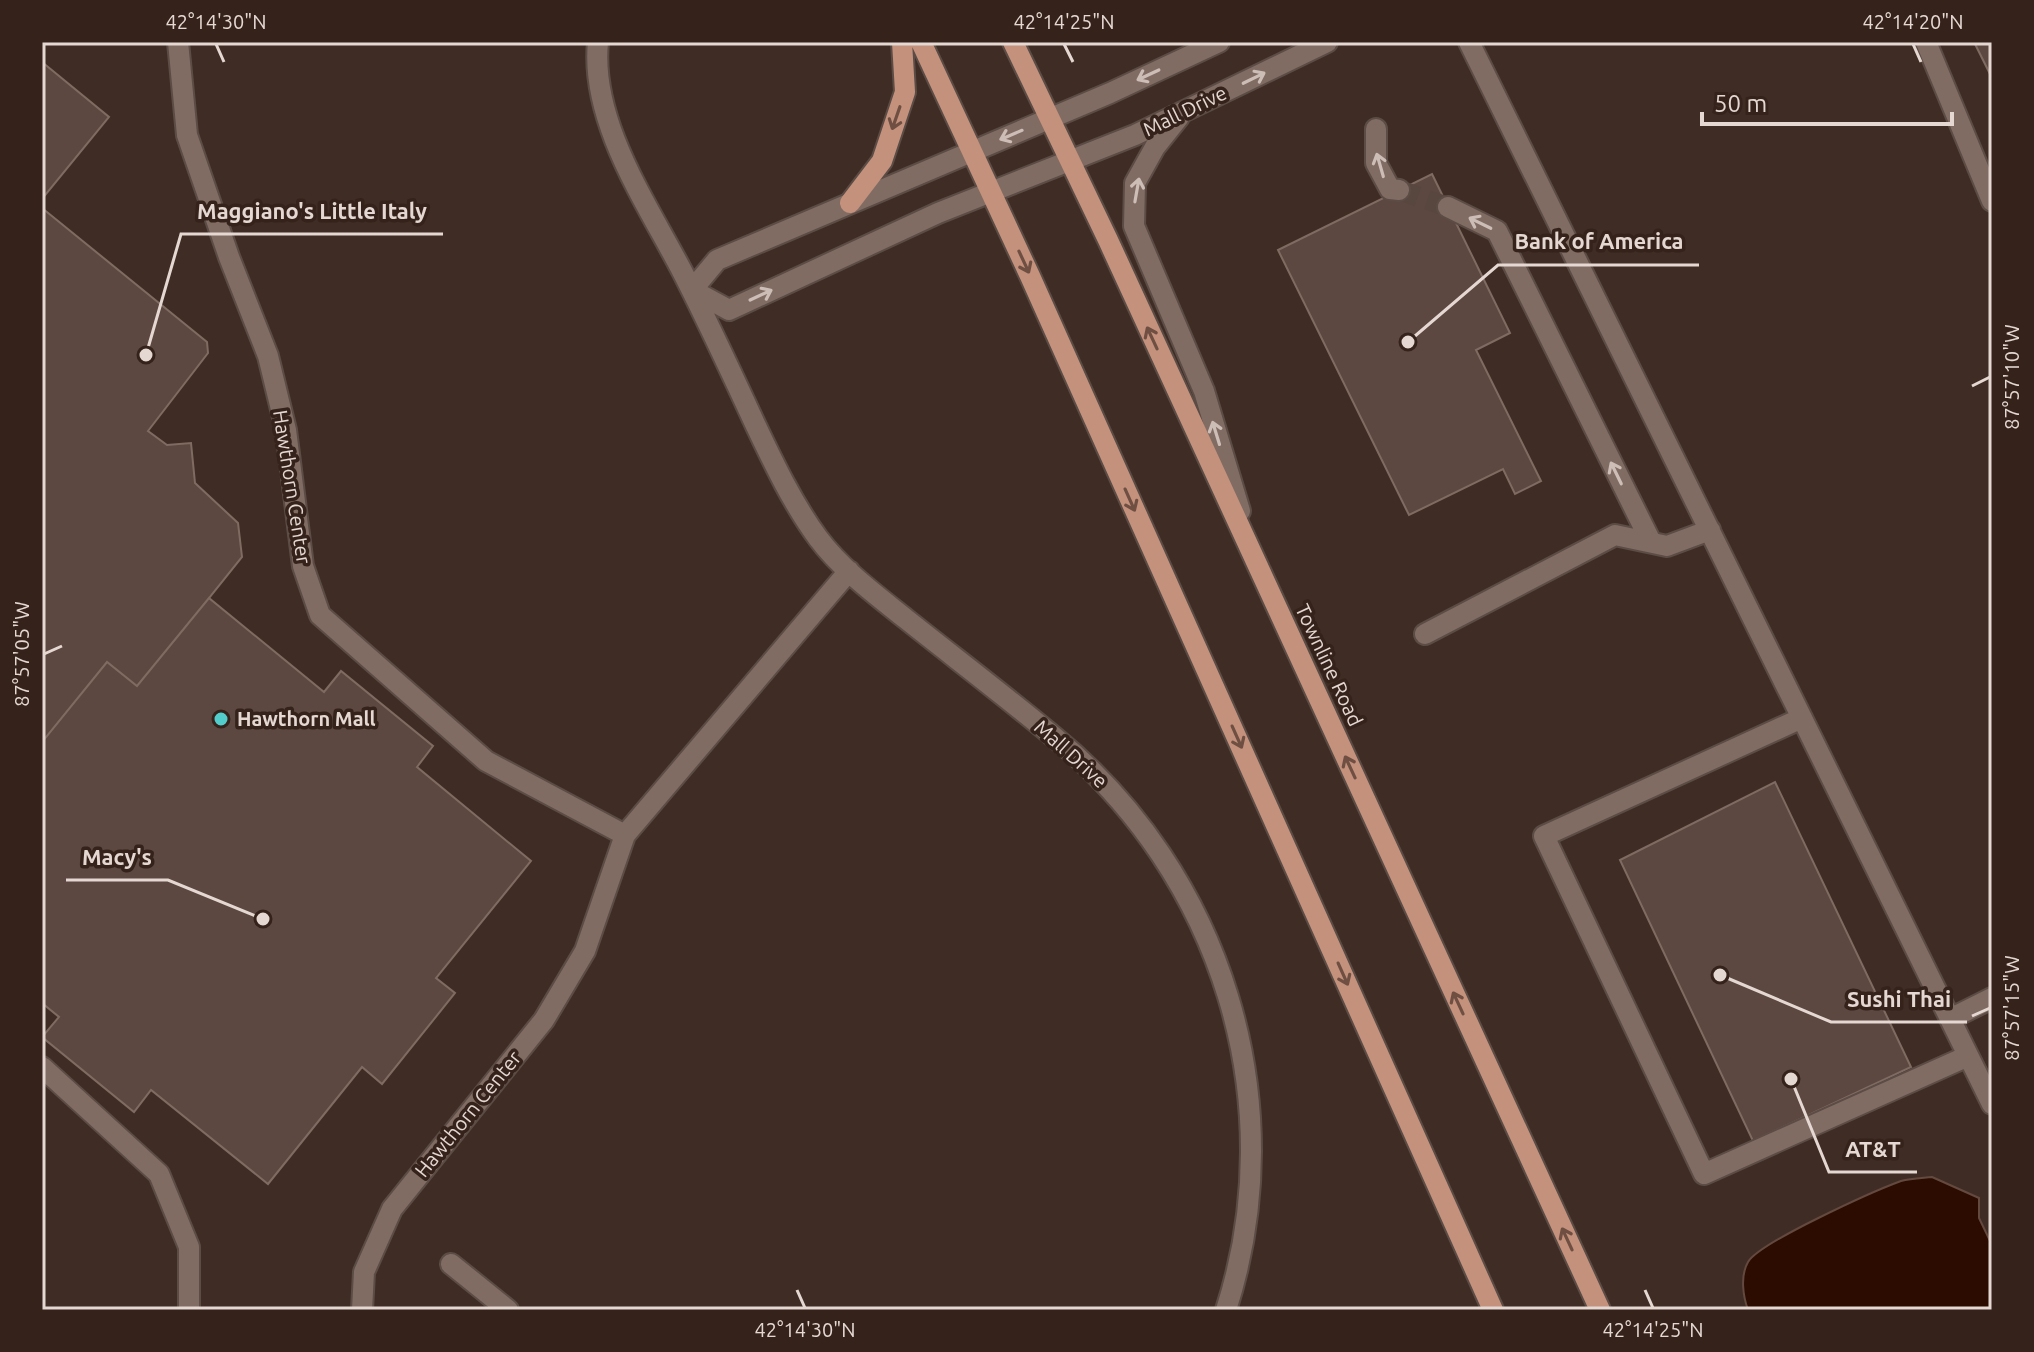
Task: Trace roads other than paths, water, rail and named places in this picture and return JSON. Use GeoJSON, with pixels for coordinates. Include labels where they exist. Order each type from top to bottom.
{"type":"FeatureCollection","features":[{"type":"Feature","properties":{"kind":"main road"},"geometry":{"type":"LineString","coordinates":[[850,203],[882,161],[905,92],[902,42]]}},
{"type":"Feature","properties":{"kind":"main road"},"geometry":{"type":"LineString","coordinates":[[921,42],[1493,1310]]}},
{"type":"Feature","properties":{"kind":"main road","name":"Townline Road"},"geometry":{"type":"LineString","coordinates":[[1013,42],[1600,1310]]}},
{"type":"Feature","properties":{"kind":"street","name":"Hawthorn Center"},"geometry":{"type":"LineString","coordinates":[[178,42],[187,135],[229,257],[268,356],[286,430],[303,566],[320,615],[486,761],[625,835]]}},
{"type":"Feature","properties":{"kind":"street","name":"Mall Drive"},"geometry":{"type":"LineString","coordinates":[[598,42],[598,89],[616,141],[692,290],[779,474],[818,539],[849,571],[1057,738],[1096,774],[1135,816],[1177,877],[1206,937],[1230,999],[1244,1051],[1250,1098],[1251,1160],[1246,1224],[1226,1310]]}},
{"type":"Feature","properties":{"kind":"street"},"geometry":{"type":"LineString","coordinates":[[692,290],[717,260],[1219,42]]}},
{"type":"Feature","properties":{"kind":"street","name":"Mall Drive"},"geometry":{"type":"LineString","coordinates":[[692,290],[729,310],[938,213],[1135,135],[1327,42]]}},
{"type":"Feature","properties":{"kind":"street"},"geometry":{"type":"LineString","coordinates":[[1469,42],[1992,1104]]}},
{"type":"Feature","properties":{"kind":"street"},"geometry":{"type":"LineString","coordinates":[[1926,42],[1992,201]]}},
{"type":"Feature","properties":{"kind":"street"},"geometry":{"type":"LineString","coordinates":[[1183,112],[1155,147],[1135,183],[1134,226],[1204,391],[1255,561]]}},
{"type":"Feature","properties":{"kind":"street"},"geometry":{"type":"LineString","coordinates":[[1376,129],[1376,163],[1390,189],[1399,190]]}},
{"type":"Feature","properties":{"kind":"street"},"geometry":{"type":"LineString","coordinates":[[1448,207],[1497,231],[1651,542]]}},
{"type":"Feature","properties":{"kind":"street"},"geometry":{"type":"LineString","coordinates":[[1425,634],[1615,535],[1667,546],[1710,530]]}},
{"type":"Feature","properties":{"kind":"street","name":"Hawthorn Center"},"geometry":{"type":"LineString","coordinates":[[362,1310],[364,1272],[392,1209],[544,1020],[585,951],[625,835],[849,571]]}},
{"type":"Feature","properties":{"kind":"street"},"geometry":{"type":"LineString","coordinates":[[1802,718],[1544,836],[1704,1174],[1968,1056]]}},
{"type":"Feature","properties":{"kind":"street"},"geometry":{"type":"LineString","coordinates":[[1950,1019],[1992,998]]}},
{"type":"Feature","properties":{"kind":"street"},"geometry":{"type":"LineString","coordinates":[[42,1067],[159,1174],[189,1247],[189,1310]]}},
{"type":"Feature","properties":{"kind":"street"},"geometry":{"type":"LineString","coordinates":[[451,1264],[508,1310]]}},
{"type":"Feature","properties":{"kind":"tunnel"},"geometry":{"type":"LineString","coordinates":[[1399,190],[1448,207]]}},
{"type":"Feature","properties":{"kind":"place","name":"Bank of America"},"geometry":{"type":"Point","coordinates":[1408,342]}},
{"type":"Feature","properties":{"kind":"place","name":"Maggiano's Little Italy"},"geometry":{"type":"Point","coordinates":[146,355]}},
{"type":"Feature","properties":{"kind":"place","name":"Hawthorn Mall"},"geometry":{"type":"Point","coordinates":[221,719]}},
{"type":"Feature","properties":{"kind":"place","name":"Macy's"},"geometry":{"type":"Point","coordinates":[263,919]}},
{"type":"Feature","properties":{"kind":"place","name":"Sushi Thai"},"geometry":{"type":"Point","coordinates":[1720,975]}},
{"type":"Feature","properties":{"kind":"place","name":"AT&T"},"geometry":{"type":"Point","coordinates":[1791,1079]}}]}
